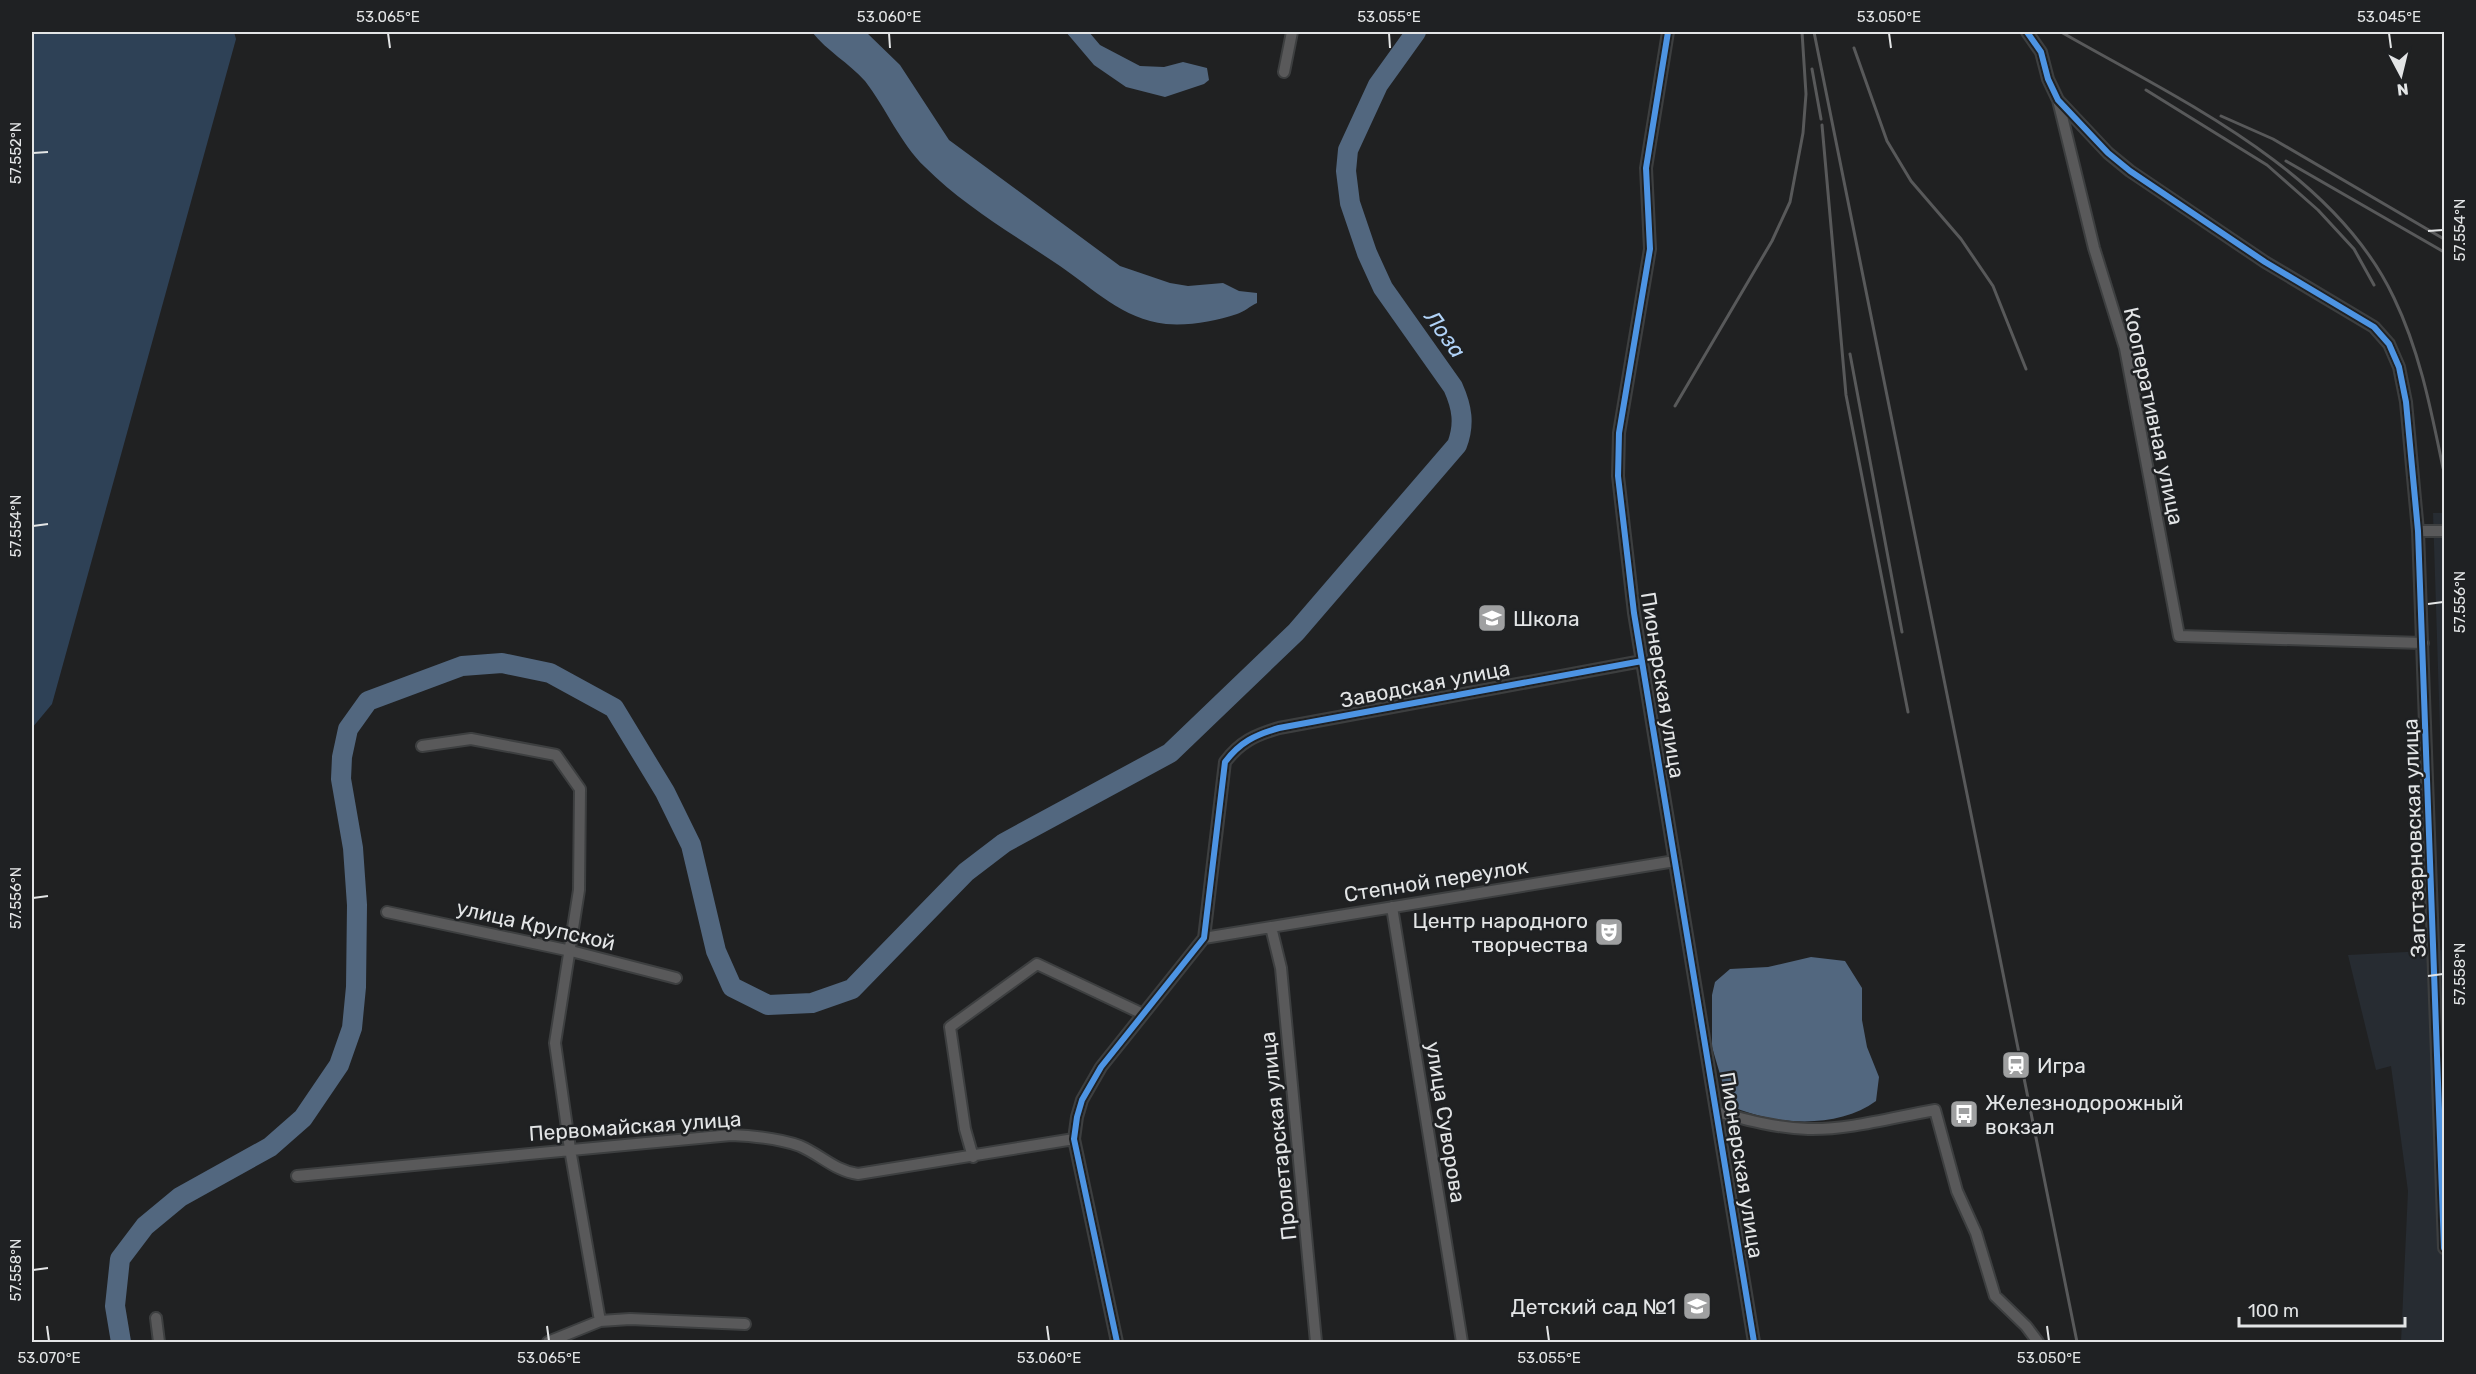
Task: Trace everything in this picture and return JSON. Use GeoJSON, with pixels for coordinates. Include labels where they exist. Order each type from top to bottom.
{"type":"FeatureCollection","features":[{"type":"Feature","properties":{"kind":"street"},"geometry":{"type":"LineString","coordinates":[[1284,72],[1292,32]]}},
{"type":"Feature","properties":{"kind":"street","name":"Пионерская улица"},"geometry":{"type":"LineString","coordinates":[[1668,32],[1646,168],[1651,227],[1648,271],[1623,409],[1618,454],[1622,525],[1642,661],[1718,1112],[1754,1342]]}},
{"type":"Feature","properties":{"kind":"street"},"geometry":{"type":"LineString","coordinates":[[2026,32],[2041,52],[2048,79],[2058,100]]}},
{"type":"Feature","properties":{"kind":"street","name":"Заготзерновская улица"},"geometry":{"type":"LineString","coordinates":[[2058,100],[2108,153],[2130,171],[2265,262],[2360,318],[2382,335],[2394,354],[2403,380],[2418,531],[2445,1248]]}},
{"type":"Feature","properties":{"kind":"street","name":"Кооперативная улица"},"geometry":{"type":"LineString","coordinates":[[2058,100],[2094,248],[2125,348],[2178,636],[2423,643]]}},
{"type":"Feature","properties":{"kind":"street"},"geometry":{"type":"LineString","coordinates":[[2418,531],[2445,531]]}},
{"type":"Feature","properties":{"kind":"street","name":"Заводская улица"},"geometry":{"type":"LineString","coordinates":[[1204,938],[1225,762],[1235,748],[1254,735],[1279,728],[1642,661]]}},
{"type":"Feature","properties":{"kind":"street"},"geometry":{"type":"LineString","coordinates":[[422,746],[471,740],[556,755],[580,789],[579,890],[555,1043],[570,1149],[600,1321]]}},
{"type":"Feature","properties":{"kind":"street","name":"Степной переулок"},"geometry":{"type":"LineString","coordinates":[[1204,938],[1675,861]]}},
{"type":"Feature","properties":{"kind":"street","name":"улица Суворова"},"geometry":{"type":"LineString","coordinates":[[1392,907],[1462,1342]]}},
{"type":"Feature","properties":{"kind":"street","name":"улица Крупской"},"geometry":{"type":"LineString","coordinates":[[387,912],[571,951],[676,978]]}},
{"type":"Feature","properties":{"kind":"street","name":"Пролетарская улица"},"geometry":{"type":"LineString","coordinates":[[1271,927],[1281,968],[1316,1342]]}},
{"type":"Feature","properties":{"kind":"street"},"geometry":{"type":"LineString","coordinates":[[1117,1342],[1074,1139],[1077,1117],[1082,1100],[1101,1067],[1204,938]]}},
{"type":"Feature","properties":{"kind":"street"},"geometry":{"type":"LineString","coordinates":[[973,1157],[965,1129],[950,1027],[1037,964],[1143,1014]]}},
{"type":"Feature","properties":{"kind":"street"},"geometry":{"type":"LineString","coordinates":[[1718,1112],[1782,1127],[1807,1129],[1828,1128],[1935,1110],[1957,1191],[1976,1233],[1995,1296],[2026,1326],[2038,1342]]}},
{"type":"Feature","properties":{"kind":"street","name":"Первомайская улица"},"geometry":{"type":"LineString","coordinates":[[297,1176],[731,1135],[754,1136],[802,1147],[842,1172],[858,1174],[1074,1139]]}},
{"type":"Feature","properties":{"kind":"street"},"geometry":{"type":"LineString","coordinates":[[156,1318],[159,1342]]}},
{"type":"Feature","properties":{"kind":"street"},"geometry":{"type":"LineString","coordinates":[[548,1342],[600,1321],[630,1319],[745,1324]]}},
{"type":"Feature","properties":{"kind":"shaded area"},"geometry":{"type":"Polygon","coordinates":[[[32,32],[234,32],[236,39],[52,704],[32,728],[32,32]]]}},
{"type":"Feature","properties":{"kind":"shaded area"},"geometry":{"type":"Polygon","coordinates":[[[812,32],[866,32],[900,65],[949,140],[1120,266],[1170,283],[1188,286],[1223,283],[1239,291],[1257,293],[1257,303],[1240,313],[1193,324],[1166,324],[1150,321],[1122,310],[956,195],[940,181],[916,158],[865,81],[812,32]]]}},
{"type":"Feature","properties":{"kind":"shaded area"},"geometry":{"type":"Polygon","coordinates":[[[1066,32],[1089,32],[1100,45],[1140,66],[1164,67],[1183,62],[1207,68],[1209,80],[1204,84],[1165,97],[1126,87],[1094,65],[1066,32]]]}},
{"type":"Feature","properties":{"kind":"shaded area"},"geometry":{"type":"Polygon","coordinates":[[[2433,513],[2444,513],[2444,855],[2433,513]]]}},
{"type":"Feature","properties":{"kind":"shaded area"},"geometry":{"type":"Polygon","coordinates":[[[2444,950],[2444,1342],[2401,1342],[2408,1191],[2391,1066],[2376,1070],[2348,955],[2444,950]]]}},
{"type":"Feature","properties":{"kind":"shaded area"},"geometry":{"type":"Polygon","coordinates":[[[1811,957],[1845,961],[1862,988],[1862,1020],[1867,1047],[1879,1077],[1876,1101],[1842,1117],[1804,1121],[1764,1117],[1729,1105],[1712,1047],[1712,995],[1715,982],[1730,969],[1768,967],[1811,957]]]}},
{"type":"Feature","properties":{"kind":"waterway","name":"Лоза"},"geometry":{"type":"LineString","coordinates":[[121,1342],[115,1306],[120,1259],[145,1226],[180,1197],[270,1147],[303,1118],[339,1065],[352,1028],[356,987],[357,905],[353,848],[341,779],[342,757],[348,729],[368,701],[462,666],[502,663],[550,673],[614,708],[665,792],[691,845],[716,951],[732,987],[768,1005],[812,1003],[852,989],[966,872],[1004,843],[1170,753],[1296,632],[1457,445],[1461,430],[1459,402],[1453,387],[1383,288],[1367,253],[1350,203],[1346,171],[1348,150],[1378,85],[1416,32]]}},
{"type":"Feature","properties":{"kind":"railway"},"geometry":{"type":"LineString","coordinates":[[1675,406],[1772,241],[1790,202],[1803,133],[1806,94],[1802,32]]}},
{"type":"Feature","properties":{"kind":"railway"},"geometry":{"type":"LineString","coordinates":[[1814,32],[2077,1342]]}},
{"type":"Feature","properties":{"kind":"railway"},"geometry":{"type":"LineString","coordinates":[[2061,32],[2202,112],[2249,142],[2293,175],[2333,212],[2367,253],[2394,298],[2403,318],[2424,382],[2443,468]]}},
{"type":"Feature","properties":{"kind":"railway"},"geometry":{"type":"LineString","coordinates":[[1854,48],[1887,141],[1911,181],[1961,239],[1993,286],[2026,369]]}},
{"type":"Feature","properties":{"kind":"railway"},"geometry":{"type":"LineString","coordinates":[[1812,69],[1821,119]]}},
{"type":"Feature","properties":{"kind":"railway"},"geometry":{"type":"LineString","coordinates":[[2146,90],[2267,165],[2318,210],[2354,249],[2374,285]]}},
{"type":"Feature","properties":{"kind":"railway"},"geometry":{"type":"LineString","coordinates":[[2221,116],[2273,139],[2444,239]]}},
{"type":"Feature","properties":{"kind":"railway"},"geometry":{"type":"LineString","coordinates":[[1822,125],[1846,395],[1908,712]]}},
{"type":"Feature","properties":{"kind":"railway"},"geometry":{"type":"LineString","coordinates":[[2286,161],[2444,252]]}},
{"type":"Feature","properties":{"kind":"railway"},"geometry":{"type":"LineString","coordinates":[[1850,354],[1902,632]]}},
{"type":"Feature","properties":{"kind":"cycle path"},"geometry":{"type":"LineString","coordinates":[[1668,32],[1646,168],[1650,249],[1619,433],[1618,476],[1634,613],[1754,1342]]}},
{"type":"Feature","properties":{"kind":"cycle path"},"geometry":{"type":"LineString","coordinates":[[2027,32],[2041,52],[2048,79],[2058,100],[2108,153],[2130,171],[2265,262],[2374,327],[2389,344],[2399,367],[2406,402],[2418,531],[2444,1248]]}},
{"type":"Feature","properties":{"kind":"cycle path"},"geometry":{"type":"LineString","coordinates":[[1117,1342],[1074,1139],[1077,1117],[1082,1100],[1101,1067],[1204,938],[1225,762],[1236,749],[1249,740],[1279,728],[1642,661]]}},
{"type":"Feature","properties":{"kind":"place","name":"Школа"},"geometry":{"type":"Point","coordinates":[1492,618]}},
{"type":"Feature","properties":{"kind":"place","name":"Центр народного творчества"},"geometry":{"type":"Point","coordinates":[1609,932]}},
{"type":"Feature","properties":{"kind":"place","name":"Игра"},"geometry":{"type":"Point","coordinates":[2016,1065]}},
{"type":"Feature","properties":{"kind":"place","name":"Железнодорожный вокзал"},"geometry":{"type":"Point","coordinates":[1964,1114]}},
{"type":"Feature","properties":{"kind":"place","name":"Детский сад №1"},"geometry":{"type":"Point","coordinates":[1697,1306]}}]}
